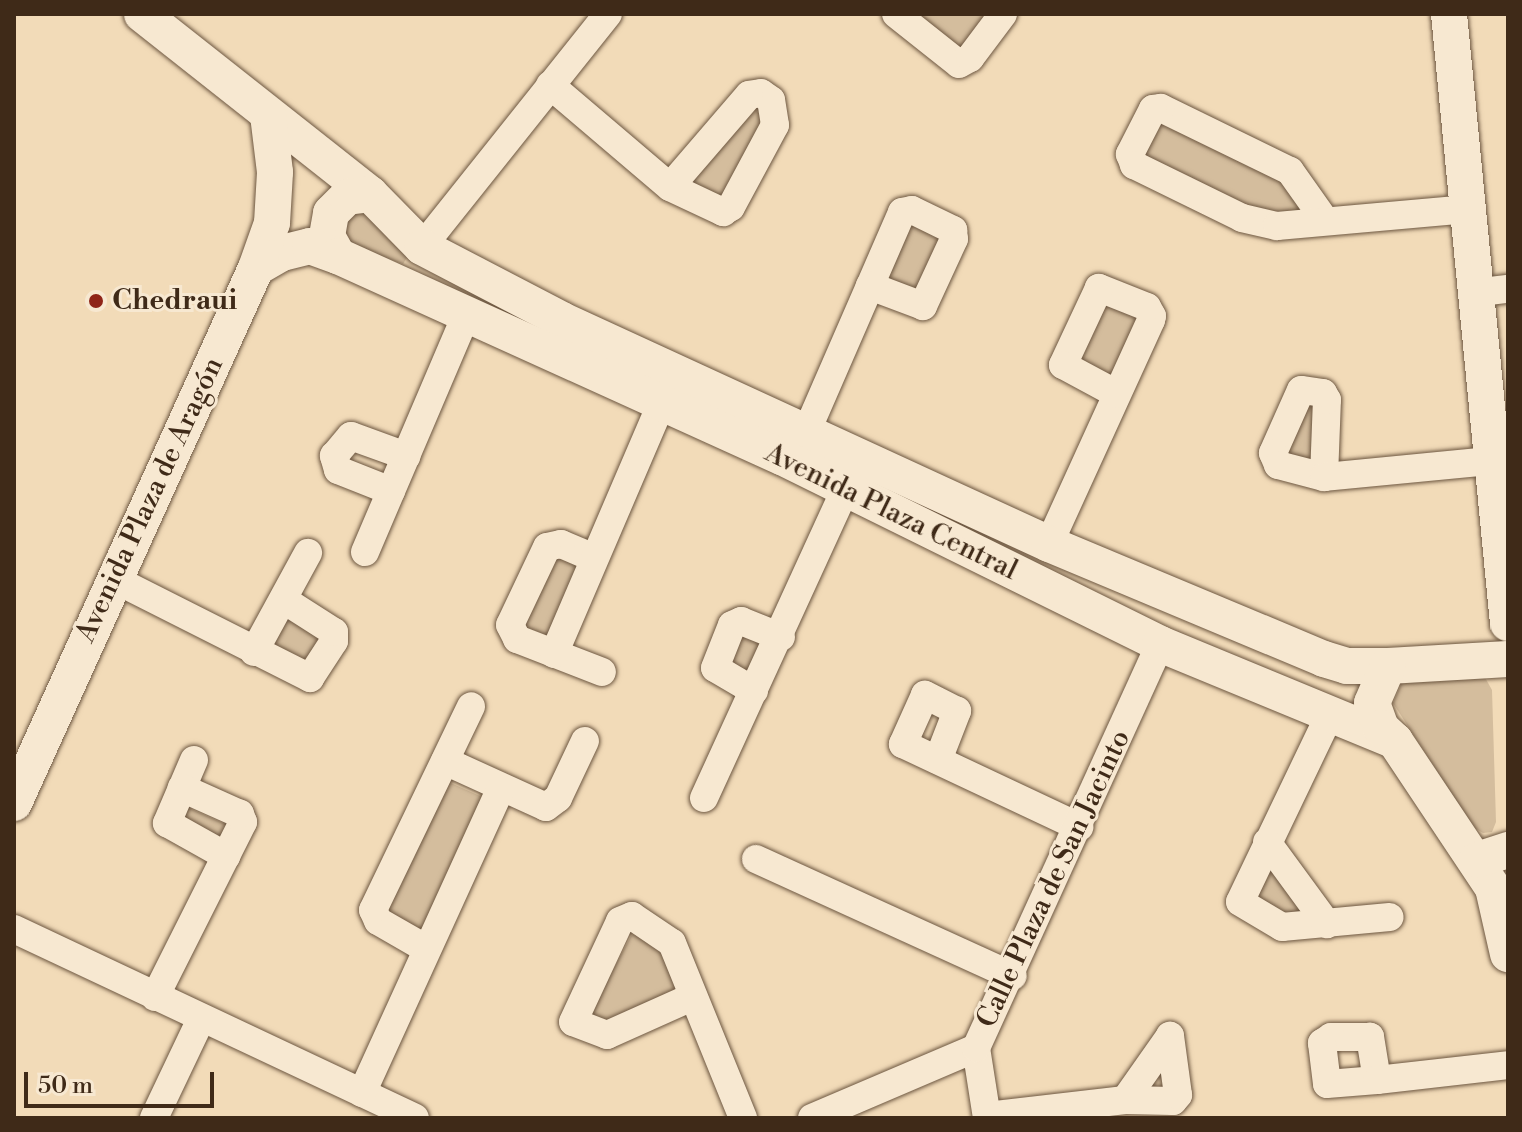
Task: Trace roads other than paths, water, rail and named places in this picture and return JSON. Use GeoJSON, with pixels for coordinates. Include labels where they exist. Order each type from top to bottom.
{"type":"FeatureCollection","features":[{"type":"Feature","properties":{"kind":"street"},"geometry":{"type":"LineString","coordinates":[[142,14],[268,115]]}},
{"type":"Feature","properties":{"kind":"street"},"geometry":{"type":"LineString","coordinates":[[395,280],[418,270],[422,247],[608,14]]}},
{"type":"Feature","properties":{"kind":"street"},"geometry":{"type":"LineString","coordinates":[[896,14],[959,64],[970,58],[1003,14]]}},
{"type":"Feature","properties":{"kind":"street"},"geometry":{"type":"LineString","coordinates":[[1449,14],[1451,211],[1491,291],[1487,453],[1508,623]]}},
{"type":"Feature","properties":{"kind":"street"},"geometry":{"type":"LineString","coordinates":[[550,85],[670,187]]}},
{"type":"Feature","properties":{"kind":"street"},"geometry":{"type":"LineString","coordinates":[[1324,219],[1290,171],[1161,108],[1153,109],[1130,154],[1134,165],[1242,218],[1277,226],[1324,219],[1451,211]]}},
{"type":"Feature","properties":{"kind":"street","name":"Avenida Plaza Central"},"geometry":{"type":"LineString","coordinates":[[268,115],[370,194],[422,247],[562,320],[1049,544],[1347,666],[1508,659]]}},
{"type":"Feature","properties":{"kind":"street","name":"Avenida Plaza de Aragón"},"geometry":{"type":"LineString","coordinates":[[14,803],[112,578],[256,268],[273,210],[275,172],[268,115]]}},
{"type":"Feature","properties":{"kind":"street"},"geometry":{"type":"LineString","coordinates":[[338,256],[327,236],[331,213],[347,197],[370,194]]}},
{"type":"Feature","properties":{"kind":"street","name":"Avenida Plaza Central"},"geometry":{"type":"LineString","coordinates":[[256,268],[282,253],[310,246],[338,256],[466,315],[654,418],[846,488],[1160,644],[1395,741]]}},
{"type":"Feature","properties":{"kind":"street"},"geometry":{"type":"LineString","coordinates":[[806,433],[870,286]]}},
{"type":"Feature","properties":{"kind":"street"},"geometry":{"type":"LineString","coordinates":[[365,552],[466,315]]}},
{"type":"Feature","properties":{"kind":"street"},"geometry":{"type":"LineString","coordinates":[[1049,544],[1117,394]]}},
{"type":"Feature","properties":{"kind":"street"},"geometry":{"type":"LineString","coordinates":[[554,654],[654,418]]}},
{"type":"Feature","properties":{"kind":"street"},"geometry":{"type":"LineString","coordinates":[[391,491],[338,470],[334,456],[351,436],[406,456]]}},
{"type":"Feature","properties":{"kind":"street"},"geometry":{"type":"LineString","coordinates":[[1324,477],[1487,453]]}},
{"type":"Feature","properties":{"kind":"street"},"geometry":{"type":"LineString","coordinates":[[704,798],[781,637],[846,488]]}},
{"type":"Feature","properties":{"kind":"street"},"geometry":{"type":"LineString","coordinates":[[594,558],[561,544],[547,547],[511,621],[510,631],[517,639],[602,672]]}},
{"type":"Feature","properties":{"kind":"street"},"geometry":{"type":"LineString","coordinates":[[254,652],[308,553]]}},
{"type":"Feature","properties":{"kind":"street"},"geometry":{"type":"LineString","coordinates":[[112,578],[302,678],[318,672],[334,632],[284,600]]}},
{"type":"Feature","properties":{"kind":"street"},"geometry":{"type":"LineString","coordinates":[[754,691],[715,668],[732,625],[741,621],[781,637]]}},
{"type":"Feature","properties":{"kind":"street","name":"Calle Plaza de San Jacinto"},"geometry":{"type":"LineString","coordinates":[[987,1117],[976,1048],[1013,976],[1160,644]]}},
{"type":"Feature","properties":{"kind":"street"},"geometry":{"type":"LineString","coordinates":[[1388,666],[1372,703],[1381,728],[1493,855],[1508,954]]}},
{"type":"Feature","properties":{"kind":"street"},"geometry":{"type":"LineString","coordinates":[[14,736],[62,696]]}},
{"type":"Feature","properties":{"kind":"street"},"geometry":{"type":"LineString","coordinates":[[425,948],[378,921],[373,910],[471,706]]}},
{"type":"Feature","properties":{"kind":"street"},"geometry":{"type":"LineString","coordinates":[[1330,714],[1241,893],[1243,906],[1282,927],[1390,917]]}},
{"type":"Feature","properties":{"kind":"street"},"geometry":{"type":"LineString","coordinates":[[445,761],[541,807],[550,806],[585,741]]}},
{"type":"Feature","properties":{"kind":"street"},"geometry":{"type":"LineString","coordinates":[[194,760],[167,823],[226,856]]}},
{"type":"Feature","properties":{"kind":"street"},"geometry":{"type":"LineString","coordinates":[[938,760],[1079,827]]}},
{"type":"Feature","properties":{"kind":"street"},"geometry":{"type":"LineString","coordinates":[[155,997],[243,816],[182,788]]}},
{"type":"Feature","properties":{"kind":"street"},"geometry":{"type":"LineString","coordinates":[[362,1093],[425,948],[501,788]]}},
{"type":"Feature","properties":{"kind":"street"},"geometry":{"type":"LineString","coordinates":[[1267,842],[1327,924]]}},
{"type":"Feature","properties":{"kind":"street"},"geometry":{"type":"LineString","coordinates":[[756,859],[1013,976]]}},
{"type":"Feature","properties":{"kind":"street"},"geometry":{"type":"LineString","coordinates":[[692,997],[607,1035],[573,1022],[626,916],[670,940],[743,1118]]}},
{"type":"Feature","properties":{"kind":"street"},"geometry":{"type":"LineString","coordinates":[[14,929],[415,1118]]}},
{"type":"Feature","properties":{"kind":"street"},"geometry":{"type":"LineString","coordinates":[[154,1118],[201,1019]]}},
{"type":"Feature","properties":{"kind":"street"},"geometry":{"type":"LineString","coordinates":[[812,1118],[976,1048]]}},
{"type":"Feature","properties":{"kind":"street"},"geometry":{"type":"LineString","coordinates":[[1377,1080],[1508,1065]]}},
{"type":"Feature","properties":{"kind":"street"},"geometry":{"type":"LineString","coordinates":[[987,1117],[1125,1100]]}},
{"type":"Feature","properties":{"kind":"place","name":"Chedraui"},"geometry":{"type":"Point","coordinates":[96,301]}}]}
